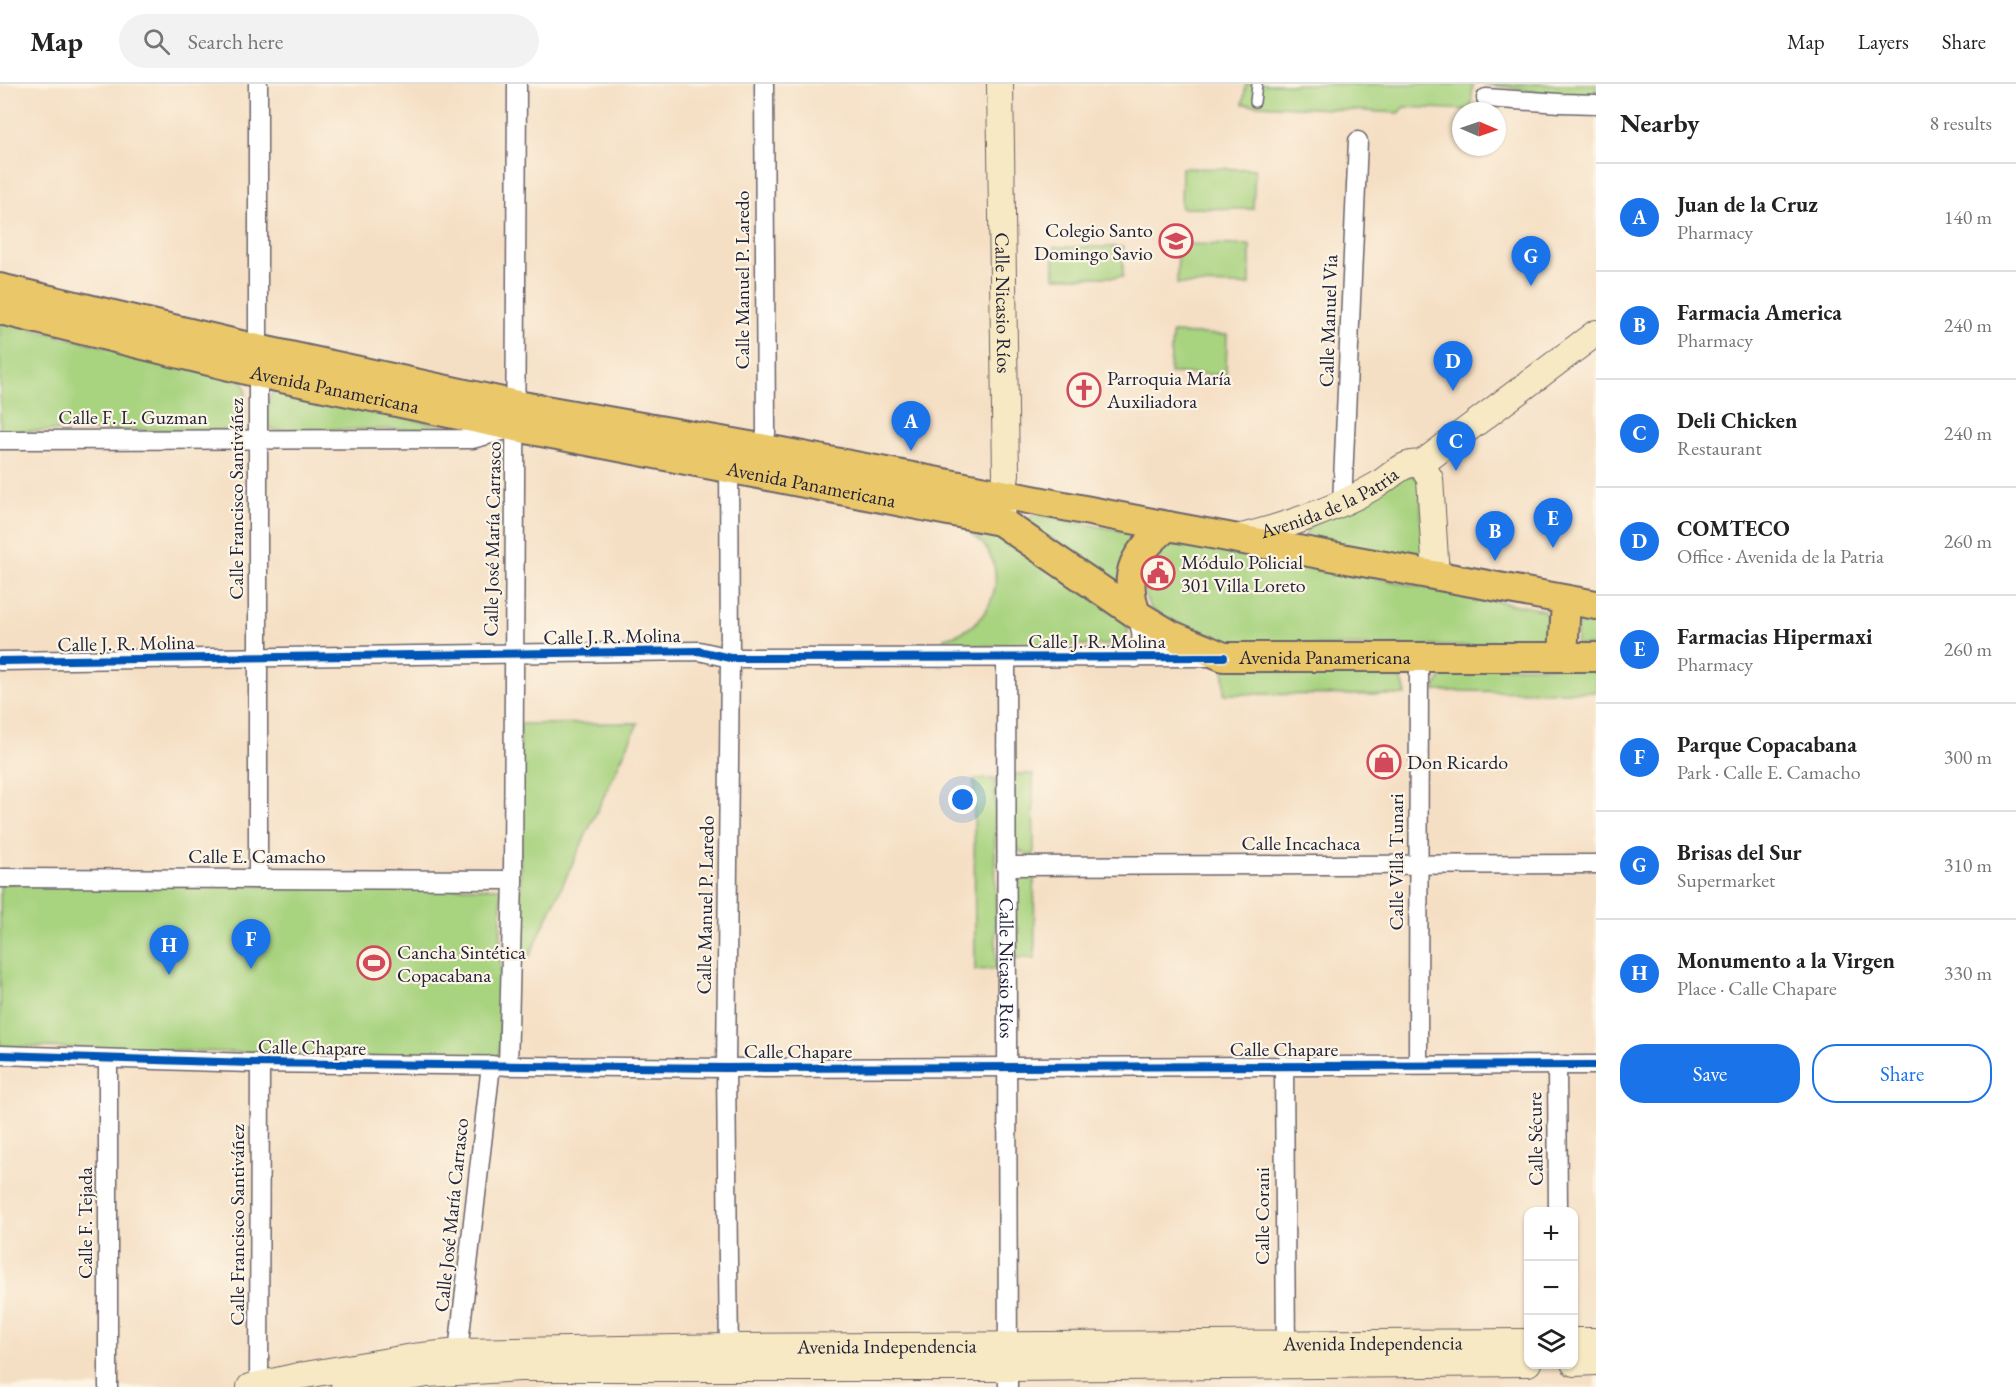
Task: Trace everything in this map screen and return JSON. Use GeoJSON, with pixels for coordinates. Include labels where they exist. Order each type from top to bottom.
{"type":"FeatureCollection","features":[{"type":"Feature","properties":{"kind":"main road","name":"Calle Nicasio Ríos"},"geometry":{"type":"LineString","coordinates":[[1000,84],[1005,474],[1002,507]]}},
{"type":"Feature","properties":{"kind":"main road","name":"Avenida Panamericana"},"geometry":{"type":"LineString","coordinates":[[0,288],[258,361]]}},
{"type":"Feature","properties":{"kind":"main road","name":"Avenida Panamericana"},"geometry":{"type":"LineString","coordinates":[[0,310],[258,361],[517,416],[1002,507],[1168,526],[1596,605]]}},
{"type":"Feature","properties":{"kind":"main road","name":"Avenida de la Patria"},"geometry":{"type":"LineString","coordinates":[[1234,538],[1276,528],[1342,504],[1379,484],[1408,464],[1421,464],[1596,333]]}},
{"type":"Feature","properties":{"kind":"main road","name":"Avenida de la Patria"},"geometry":{"type":"LineString","coordinates":[[1421,464],[1430,479],[1436,575]]}},
{"type":"Feature","properties":{"kind":"main road","name":"Avenida Panamericana"},"geometry":{"type":"LineString","coordinates":[[1002,507],[1136,614],[1171,636],[1224,657],[1596,657]]}},
{"type":"Feature","properties":{"kind":"main road"},"geometry":{"type":"LineString","coordinates":[[1136,614],[1130,597],[1130,579],[1137,555],[1168,526]]}},
{"type":"Feature","properties":{"kind":"main road"},"geometry":{"type":"LineString","coordinates":[[1563,657],[1566,600]]}},
{"type":"Feature","properties":{"kind":"main road"},"geometry":{"type":"LineString","coordinates":[[1578,1341],[1596,1341]]}},
{"type":"Feature","properties":{"kind":"main road","name":"Avenida Independencia"},"geometry":{"type":"LineString","coordinates":[[256,1386],[299,1376],[413,1357],[532,1368],[729,1357],[1009,1367],[1524,1342]]}},
{"type":"Feature","properties":{"kind":"main road","name":"Avenida Independencia"},"geometry":{"type":"LineString","coordinates":[[1286,1354],[1524,1363]]}},
{"type":"Feature","properties":{"kind":"main road","name":"Avenida Independencia"},"geometry":{"type":"LineString","coordinates":[[344,1387],[428,1374],[459,1361]]}},
{"type":"Feature","properties":{"kind":"main road"},"geometry":{"type":"LineString","coordinates":[[1578,1363],[1596,1362]]}},
{"type":"Feature","properties":{"kind":"street","name":"Calle Francisco Santiváñez"},"geometry":{"type":"LineString","coordinates":[[258,84],[258,879]]}},
{"type":"Feature","properties":{"kind":"street","name":"Calle José María Carrasco"},"geometry":{"type":"LineString","coordinates":[[459,1361],[499,1065],[513,880],[517,84]]}},
{"type":"Feature","properties":{"kind":"street","name":"Calle Manuel P. Laredo"},"geometry":{"type":"LineString","coordinates":[[758,461],[766,433],[764,84]]}},
{"type":"Feature","properties":{"kind":"street"},"geometry":{"type":"LineString","coordinates":[[1486,98],[1596,104]]}},
{"type":"Feature","properties":{"kind":"street","name":"Calle Manuel Via"},"geometry":{"type":"LineString","coordinates":[[1342,504],[1358,141]]}},
{"type":"Feature","properties":{"kind":"street","name":"Calle F. L. Guzman"},"geometry":{"type":"LineString","coordinates":[[0,440],[472,439],[517,416]]}},
{"type":"Feature","properties":{"kind":"street","name":"Calle Manuel P. Laredo"},"geometry":{"type":"LineString","coordinates":[[729,456],[730,658],[726,1068],[729,1357]]}},
{"type":"Feature","properties":{"kind":"street","name":"Calle J. R. Molina"},"geometry":{"type":"LineString","coordinates":[[1135,657],[1143,633],[1136,614]]}},
{"type":"Feature","properties":{"kind":"street","name":"Calle J. R. Molina"},"geometry":{"type":"LineString","coordinates":[[0,661],[699,651],[730,658],[1224,657]]}},
{"type":"Feature","properties":{"kind":"street","name":"Calle Nicasio Ríos"},"geometry":{"type":"LineString","coordinates":[[1006,658],[1009,1367]]}},
{"type":"Feature","properties":{"kind":"street","name":"Calle Villa Tunari"},"geometry":{"type":"LineString","coordinates":[[1418,1065],[1419,658]]}},
{"type":"Feature","properties":{"kind":"street","name":"Calle Incachaca"},"geometry":{"type":"LineString","coordinates":[[1006,866],[1596,864]]}},
{"type":"Feature","properties":{"kind":"street","name":"Calle E. Camacho"},"geometry":{"type":"LineString","coordinates":[[0,878],[513,880]]}},
{"type":"Feature","properties":{"kind":"street","name":"Calle Chapare"},"geometry":{"type":"LineString","coordinates":[[0,1055],[260,1063],[726,1068],[1596,1065]]}},
{"type":"Feature","properties":{"kind":"street","name":"Calle F. Tejada"},"geometry":{"type":"LineString","coordinates":[[108,1059],[108,1387]]}},
{"type":"Feature","properties":{"kind":"street","name":"Calle Francisco Santiváñez"},"geometry":{"type":"LineString","coordinates":[[256,1386],[260,1063]]}},
{"type":"Feature","properties":{"kind":"street","name":"Calle Corani"},"geometry":{"type":"LineString","coordinates":[[1284,1065],[1286,1354]]}},
{"type":"Feature","properties":{"kind":"street","name":"Calle Sécure"},"geometry":{"type":"LineString","coordinates":[[1557,1065],[1558,1207]]}},
{"type":"Feature","properties":{"kind":"lane"},"geometry":{"type":"LineString","coordinates":[[1255,102],[1257,84]]}},
{"type":"Feature","properties":{"kind":"green space"},"geometry":{"type":"Polygon","coordinates":[[[1246,84],[1473,84],[1472,102],[1452,102],[1452,109],[1405,107],[1399,113],[1243,104],[1246,84]]]}},
{"type":"Feature","properties":{"kind":"green space"},"geometry":{"type":"Polygon","coordinates":[[[1483,84],[1596,84],[1596,95],[1554,94],[1483,84]]]}},
{"type":"Feature","properties":{"kind":"green space"},"geometry":{"type":"Polygon","coordinates":[[[1182,168],[1255,169],[1253,209],[1181,208],[1182,168]]]}},
{"type":"Feature","properties":{"kind":"green space"},"geometry":{"type":"Polygon","coordinates":[[[1178,244],[1250,245],[1250,285],[1177,284],[1178,244]]]}},
{"type":"Feature","properties":{"kind":"green space"},"geometry":{"type":"Polygon","coordinates":[[[1054,247],[1123,247],[1123,277],[1054,277],[1054,247]]]}},
{"type":"Feature","properties":{"kind":"green space"},"geometry":{"type":"Polygon","coordinates":[[[0,321],[243,381],[246,389],[244,420],[236,428],[230,430],[0,431],[0,321]]]}},
{"type":"Feature","properties":{"kind":"green space"},"geometry":{"type":"Polygon","coordinates":[[[1172,333],[1227,335],[1226,375],[1170,373],[1172,333]]]}},
{"type":"Feature","properties":{"kind":"green space"},"geometry":{"type":"Polygon","coordinates":[[[275,390],[459,429],[273,430],[268,427],[267,407],[275,390]]]}},
{"type":"Feature","properties":{"kind":"green space"},"geometry":{"type":"Polygon","coordinates":[[[1408,474],[1420,479],[1423,555],[1418,558],[1309,541],[1306,537],[1307,527],[1408,474]]]}},
{"type":"Feature","properties":{"kind":"green space"},"geometry":{"type":"Polygon","coordinates":[[[1033,514],[1134,533],[1134,541],[1120,580],[1115,585],[1028,524],[1033,514]]]}},
{"type":"Feature","properties":{"kind":"green space"},"geometry":{"type":"Polygon","coordinates":[[[971,525],[1014,543],[1127,623],[1128,633],[1124,641],[1111,645],[944,646],[944,638],[962,632],[976,622],[987,608],[994,593],[995,576],[992,560],[984,545],[969,532],[971,525]]]}},
{"type":"Feature","properties":{"kind":"green space"},"geometry":{"type":"Polygon","coordinates":[[[1184,541],[1543,610],[1551,621],[1550,636],[1540,646],[1249,646],[1216,642],[1152,610],[1146,599],[1143,587],[1144,576],[1152,556],[1171,544],[1184,541]]]}},
{"type":"Feature","properties":{"kind":"green space"},"geometry":{"type":"Polygon","coordinates":[[[1579,612],[1596,616],[1596,646],[1576,645],[1579,612]]]}},
{"type":"Feature","properties":{"kind":"green space"},"geometry":{"type":"Polygon","coordinates":[[[1596,666],[1596,692],[1434,691],[1443,676],[1458,667],[1596,666]]]}},
{"type":"Feature","properties":{"kind":"green space"},"geometry":{"type":"Polygon","coordinates":[[[1224,667],[1389,671],[1402,680],[1406,695],[1224,694],[1224,667]]]}},
{"type":"Feature","properties":{"kind":"green space"},"geometry":{"type":"Polygon","coordinates":[[[638,723],[528,959],[520,959],[520,724],[638,723]]]}},
{"type":"Feature","properties":{"kind":"green space"},"geometry":{"type":"Polygon","coordinates":[[[1012,774],[1033,774],[1034,857],[1019,851],[1013,841],[1012,774]]]}},
{"type":"Feature","properties":{"kind":"green space"},"geometry":{"type":"Polygon","coordinates":[[[974,779],[995,779],[996,969],[975,970],[974,779]]]}},
{"type":"Feature","properties":{"kind":"green space"},"geometry":{"type":"Polygon","coordinates":[[[1034,872],[1035,958],[1014,958],[1013,891],[1019,880],[1034,872]]]}},
{"type":"Feature","properties":{"kind":"green space"},"geometry":{"type":"Polygon","coordinates":[[[0,883],[501,888],[500,1051],[497,1057],[487,1062],[0,1046],[0,883]]]}},
{"type":"Feature","properties":{"kind":"cycle path"},"geometry":{"type":"LineString","coordinates":[[0,661],[699,651],[730,658],[1224,657]]}},
{"type":"Feature","properties":{"kind":"cycle path"},"geometry":{"type":"LineString","coordinates":[[0,1055],[250,1063],[726,1068],[1596,1065]]}},
{"type":"Feature","properties":{"kind":"place","name":"Colegio Santo Domingo Savio"},"geometry":{"type":"Point","coordinates":[1176,241]}},
{"type":"Feature","properties":{"kind":"place","name":"Brisas del Sur"},"geometry":{"type":"Point","coordinates":[1531,286]}},
{"type":"Feature","properties":{"kind":"place","name":"Parroquia María Auxiliadora"},"geometry":{"type":"Point","coordinates":[1084,390]}},
{"type":"Feature","properties":{"kind":"place","name":"COMTECO"},"geometry":{"type":"Point","coordinates":[1453,391]}},
{"type":"Feature","properties":{"kind":"place","name":"Juan de la Cruz"},"geometry":{"type":"Point","coordinates":[911,451]}},
{"type":"Feature","properties":{"kind":"place","name":"Deli Chicken"},"geometry":{"type":"Point","coordinates":[1456,471]}},
{"type":"Feature","properties":{"kind":"place","name":"Farmacias Hipermaxi"},"geometry":{"type":"Point","coordinates":[1553,548]}},
{"type":"Feature","properties":{"kind":"place","name":"Farmacia America"},"geometry":{"type":"Point","coordinates":[1495,561]}},
{"type":"Feature","properties":{"kind":"place","name":"Módulo Policial 301 Villa Loreto"},"geometry":{"type":"Point","coordinates":[1158,573]}},
{"type":"Feature","properties":{"kind":"place","name":"Don Ricardo"},"geometry":{"type":"Point","coordinates":[1384,762]}},
{"type":"Feature","properties":{"kind":"place","name":"Cancha Sintética Copacabana"},"geometry":{"type":"Point","coordinates":[374,963]}},
{"type":"Feature","properties":{"kind":"place","name":"Parque Copacabana"},"geometry":{"type":"Point","coordinates":[251,969]}},
{"type":"Feature","properties":{"kind":"place","name":"Monumento a la Virgen"},"geometry":{"type":"Point","coordinates":[169,975]}}]}
